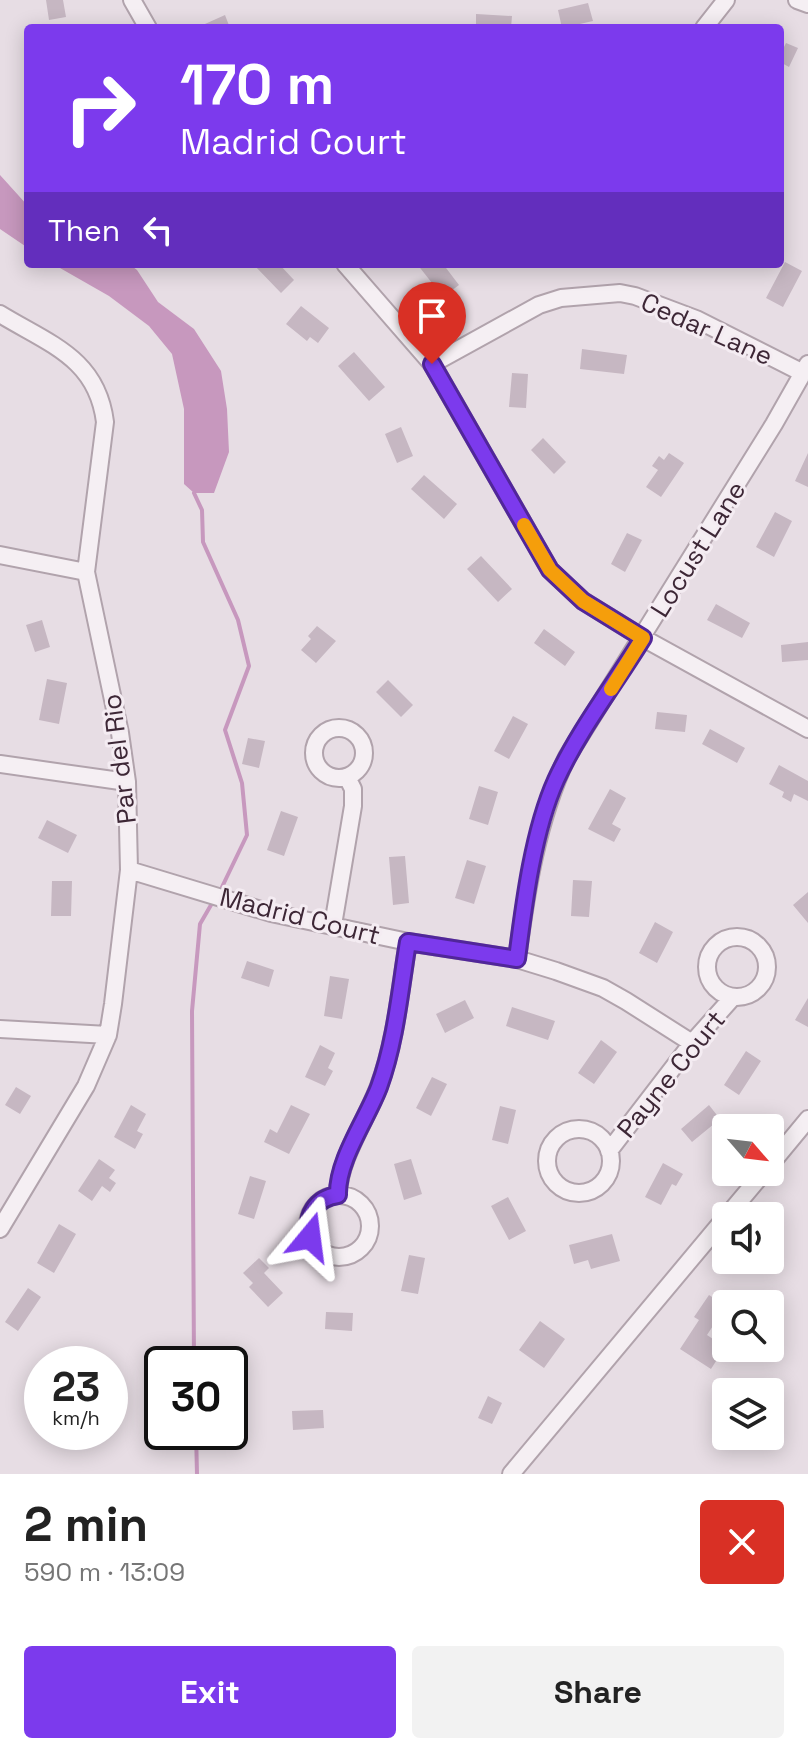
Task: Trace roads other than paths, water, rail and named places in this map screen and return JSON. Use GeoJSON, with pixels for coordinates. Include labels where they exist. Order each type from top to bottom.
{"type":"FeatureCollection","features":[{"type":"Feature","properties":{"kind":"street"},"geometry":{"type":"LineString","coordinates":[[132,0],[146,24]]}},
{"type":"Feature","properties":{"kind":"street"},"geometry":{"type":"LineString","coordinates":[[707,24],[726,0]]}},
{"type":"Feature","properties":{"kind":"street"},"geometry":{"type":"LineString","coordinates":[[797,0],[808,4]]}},
{"type":"Feature","properties":{"kind":"street"},"geometry":{"type":"LineString","coordinates":[[348,268],[432,364],[550,570],[583,601],[643,638],[808,729]]}},
{"type":"Feature","properties":{"kind":"street","name":"Cedar Lane"},"geometry":{"type":"LineString","coordinates":[[432,364],[539,305],[561,298],[620,293],[696,319],[806,368]]}},
{"type":"Feature","properties":{"kind":"street","name":"Par del Rio"},"geometry":{"type":"LineString","coordinates":[[0,314],[77,362],[89,374],[99,392],[105,422],[86,572],[120,733],[127,782],[129,870],[108,1035],[86,1086],[0,1229]]}},
{"type":"Feature","properties":{"kind":"street","name":"Locust Lane"},"geometry":{"type":"LineString","coordinates":[[517,959],[545,810],[567,757],[643,638],[806,368]]}},
{"type":"Feature","properties":{"kind":"street"},"geometry":{"type":"LineString","coordinates":[[0,555],[86,572]]}},
{"type":"Feature","properties":{"kind":"street"},"geometry":{"type":"LineString","coordinates":[[0,764],[127,782]]}},
{"type":"Feature","properties":{"kind":"street"},"geometry":{"type":"LineString","coordinates":[[333,925],[353,806],[353,789],[347,777]]}},
{"type":"Feature","properties":{"kind":"street","name":"Madrid Court"},"geometry":{"type":"LineString","coordinates":[[129,870],[271,913],[408,942],[517,959],[603,988],[692,1043]]}},
{"type":"Feature","properties":{"kind":"street"},"geometry":{"type":"LineString","coordinates":[[338,1195],[339,1176],[380,1086],[392,1040],[408,942]]}},
{"type":"Feature","properties":{"kind":"street","name":"Payne Court"},"geometry":{"type":"LineString","coordinates":[[609,1151],[595,1133],[580,1129],[565,1131],[549,1148],[548,1171],[562,1189],[585,1193],[604,1181],[610,1166],[609,1151],[692,1043],[733,997]]}},
{"type":"Feature","properties":{"kind":"street"},"geometry":{"type":"LineString","coordinates":[[0,1029],[108,1035]]}},
{"type":"Feature","properties":{"kind":"street"},"geometry":{"type":"LineString","coordinates":[[784,1148],[808,1119]]}},
{"type":"Feature","properties":{"kind":"street"},"geometry":{"type":"LineString","coordinates":[[738,1202],[752,1186]]}},
{"type":"Feature","properties":{"kind":"street"},"geometry":{"type":"LineString","coordinates":[[511,1474],[712,1233]]}},
{"type":"Feature","properties":{"kind":"waterway"},"geometry":{"type":"LineString","coordinates":[[194,493],[202,510],[203,542],[238,620],[249,666],[225,730],[242,783],[247,835],[222,887]]}},
{"type":"Feature","properties":{"kind":"waterway"},"geometry":{"type":"LineString","coordinates":[[194,1346],[192,1011],[200,924],[211,905]]}},
{"type":"Feature","properties":{"kind":"waterway"},"geometry":{"type":"LineString","coordinates":[[196,1450],[197,1474]]}}]}
